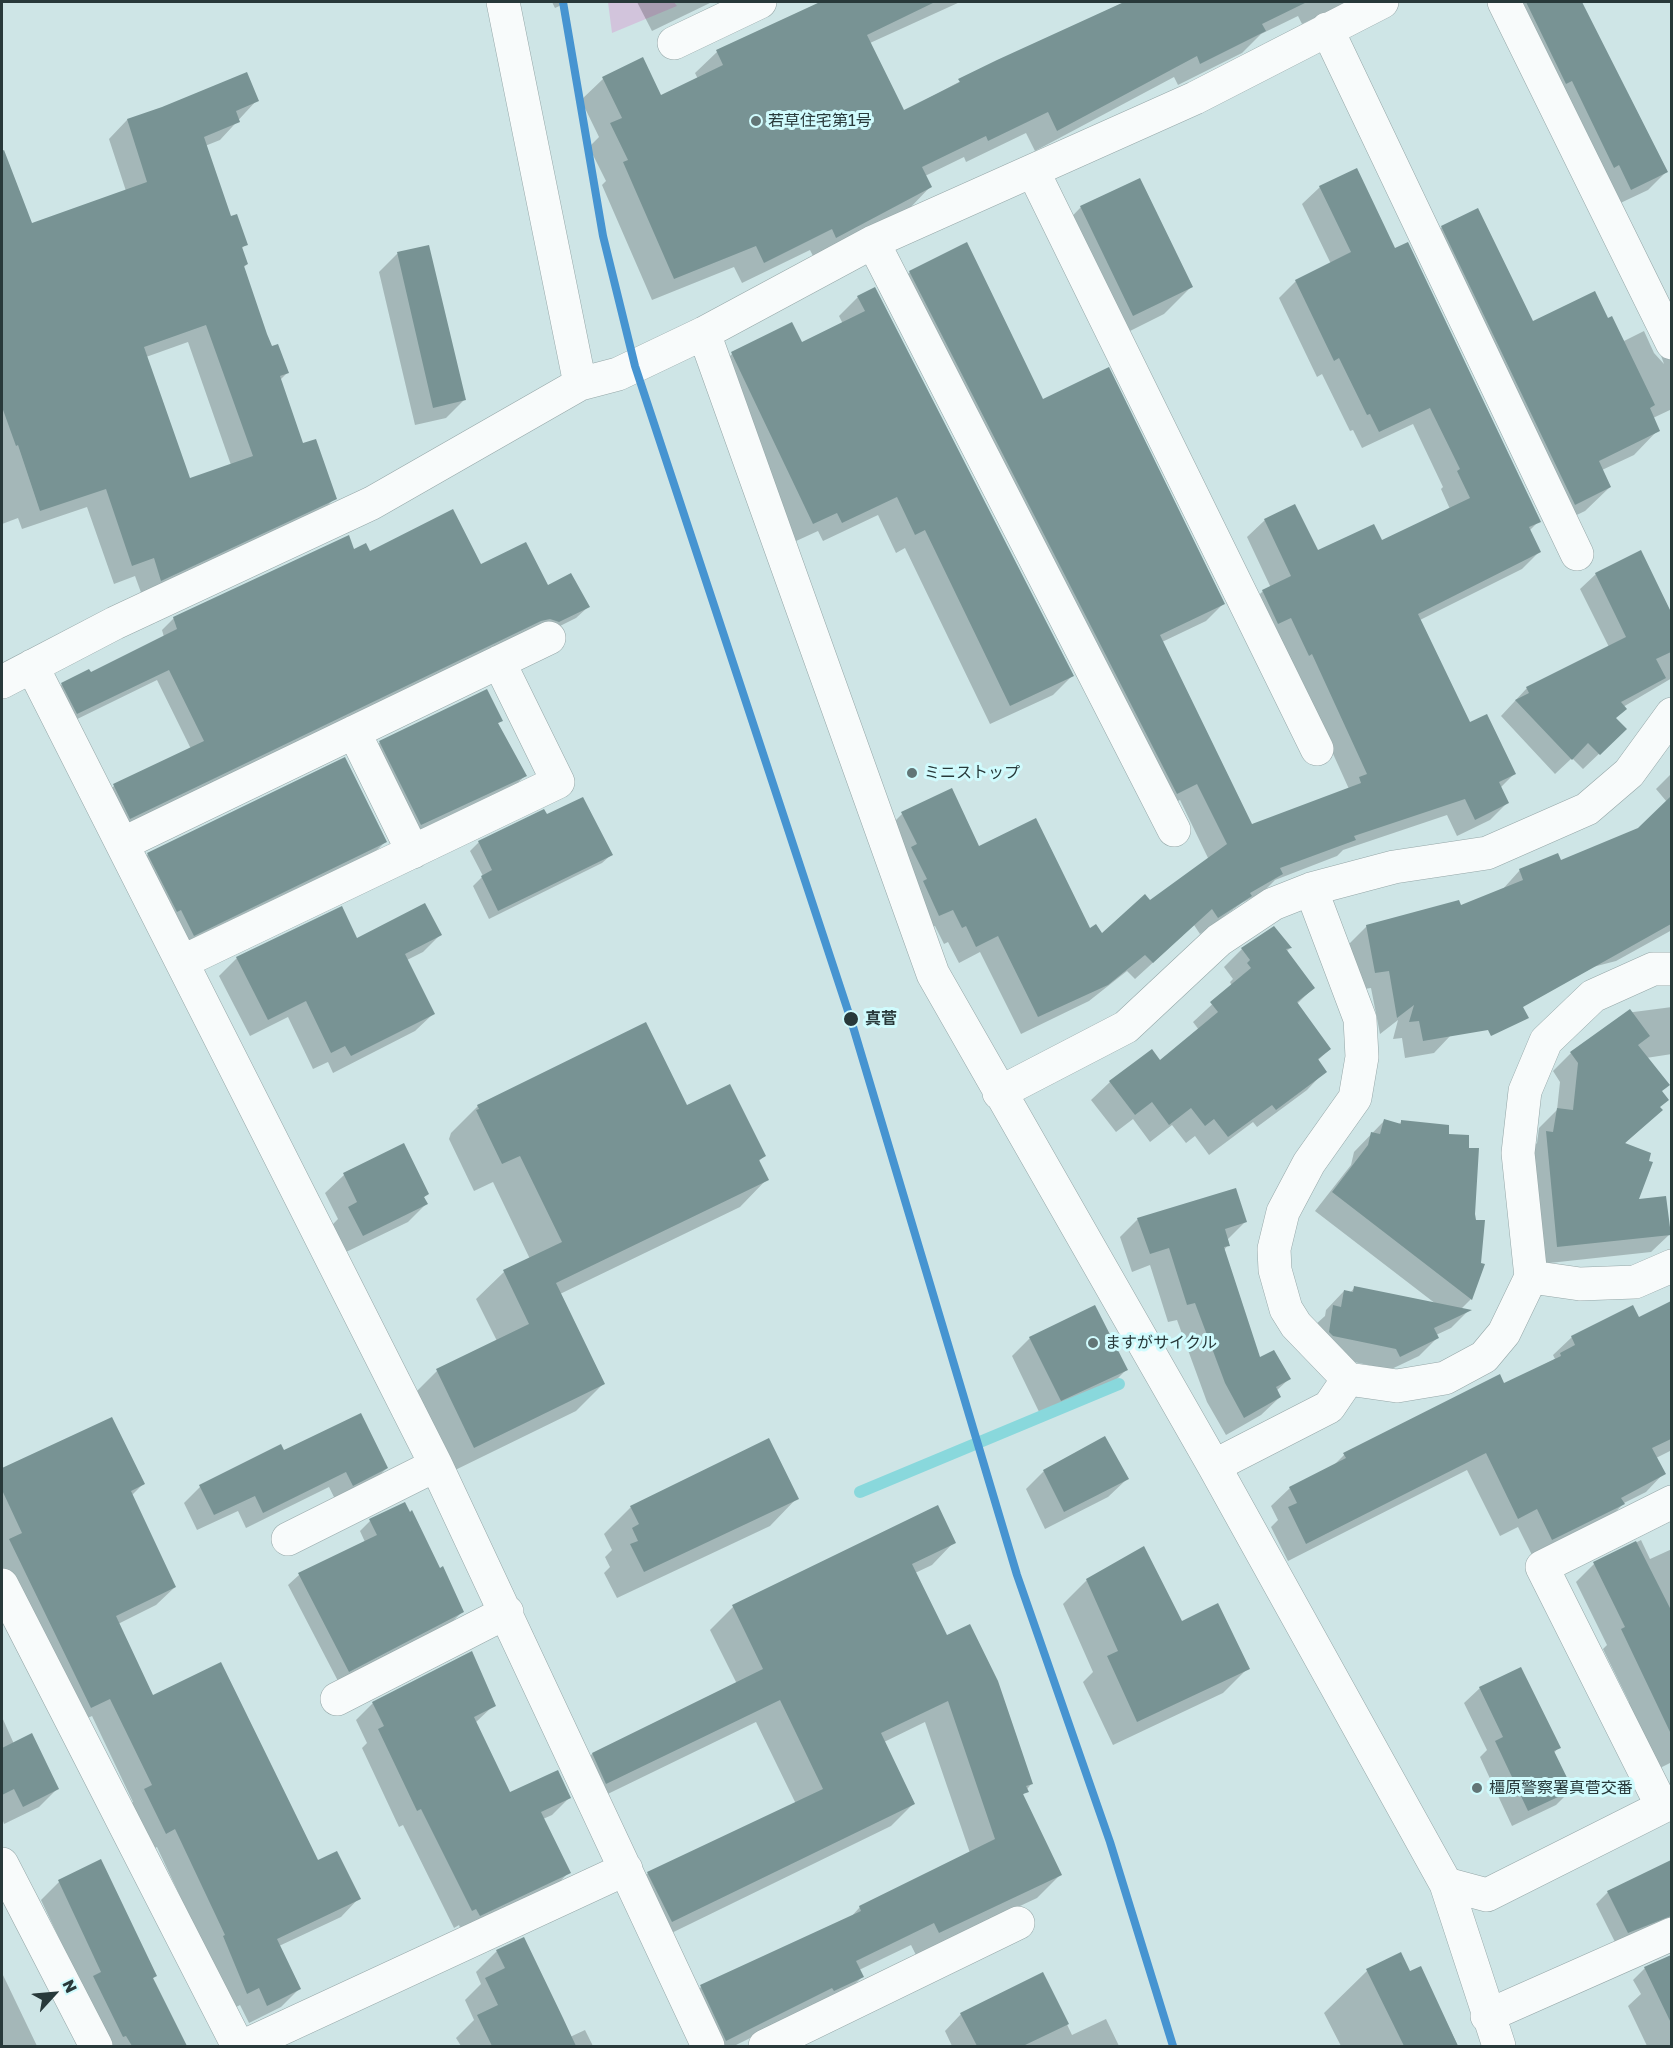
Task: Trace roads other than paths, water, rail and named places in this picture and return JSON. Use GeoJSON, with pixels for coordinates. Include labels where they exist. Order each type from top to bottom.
{"type":"FeatureCollection","features":[{"type":"Feature","properties":{"kind":"street"},"geometry":{"type":"LineString","coordinates":[[503,2],[580,384]]}},
{"type":"Feature","properties":{"kind":"street"},"geometry":{"type":"LineString","coordinates":[[674,43],[760,2]]}},
{"type":"Feature","properties":{"kind":"street"},"geometry":{"type":"LineString","coordinates":[[2,682],[115,623],[372,503],[580,384],[618,374],[704,333],[873,242],[1195,98],[1382,2]]}},
{"type":"Feature","properties":{"kind":"street"},"geometry":{"type":"LineString","coordinates":[[1504,2],[1671,343]]}},
{"type":"Feature","properties":{"kind":"street"},"geometry":{"type":"LineString","coordinates":[[1327,29],[1577,554]]}},
{"type":"Feature","properties":{"kind":"street"},"geometry":{"type":"LineString","coordinates":[[1033,171],[1317,749]]}},
{"type":"Feature","properties":{"kind":"street"},"geometry":{"type":"LineString","coordinates":[[873,242],[1174,830]]}},
{"type":"Feature","properties":{"kind":"street"},"geometry":{"type":"LineString","coordinates":[[704,333],[933,974],[1214,1466],[1446,1884],[1487,2016],[1499,2046]]}},
{"type":"Feature","properties":{"kind":"street"},"geometry":{"type":"LineString","coordinates":[[122,844],[549,638]]}},
{"type":"Feature","properties":{"kind":"street"},"geometry":{"type":"LineString","coordinates":[[182,962],[558,782],[499,662]]}},
{"type":"Feature","properties":{"kind":"street"},"geometry":{"type":"LineString","coordinates":[[32,666],[436,1465],[507,1612],[708,2046]]}},
{"type":"Feature","properties":{"kind":"street"},"geometry":{"type":"LineString","coordinates":[[999,1093],[1126,1027],[1219,940],[1273,904],[1311,889],[1394,867],[1487,854],[1587,809],[1629,773],[1671,714]]}},
{"type":"Feature","properties":{"kind":"street"},"geometry":{"type":"LineString","coordinates":[[354,732],[413,852]]}},
{"type":"Feature","properties":{"kind":"street"},"geometry":{"type":"LineString","coordinates":[[1311,889],[1360,1019],[1362,1057],[1354,1098],[1309,1163],[1283,1212],[1275,1249],[1275,1270],[1286,1309],[1296,1325],[1348,1379],[1397,1386],[1445,1378],[1484,1357],[1504,1333],[1531,1277],[1518,1153],[1525,1091],[1546,1041],[1593,996],[1653,969],[1671,969]]}},
{"type":"Feature","properties":{"kind":"street"},"geometry":{"type":"LineString","coordinates":[[1531,1277],[1580,1284],[1617,1283],[1653,1276],[1671,1266]]}},
{"type":"Feature","properties":{"kind":"street"},"geometry":{"type":"LineString","coordinates":[[1214,1466],[1329,1407],[1348,1379]]}},
{"type":"Feature","properties":{"kind":"street"},"geometry":{"type":"LineString","coordinates":[[288,1539],[436,1465]]}},
{"type":"Feature","properties":{"kind":"street"},"geometry":{"type":"LineString","coordinates":[[1446,1884],[1487,1895],[1667,1804],[1542,1567],[1671,1502]]}},
{"type":"Feature","properties":{"kind":"street"},"geometry":{"type":"LineString","coordinates":[[2,1585],[238,2046]]}},
{"type":"Feature","properties":{"kind":"street"},"geometry":{"type":"LineString","coordinates":[[337,1699],[507,1612]]}},
{"type":"Feature","properties":{"kind":"street"},"geometry":{"type":"LineString","coordinates":[[2,1864],[96,2046]]}},
{"type":"Feature","properties":{"kind":"street"},"geometry":{"type":"LineString","coordinates":[[244,2046],[626,1869]]}},
{"type":"Feature","properties":{"kind":"street"},"geometry":{"type":"LineString","coordinates":[[765,2046],[1018,1923]]}},
{"type":"Feature","properties":{"kind":"street"},"geometry":{"type":"LineString","coordinates":[[1487,2016],[1671,1934]]}},
{"type":"Feature","properties":{"kind":"waterway"},"geometry":{"type":"LineString","coordinates":[[860,1492],[1119,1384]]}},
{"type":"Feature","properties":{"kind":"place","name":"若草住宅第1号"},"geometry":{"type":"Point","coordinates":[756,121]}},
{"type":"Feature","properties":{"kind":"place","name":"ミニストップ"},"geometry":{"type":"Point","coordinates":[912,773]}},
{"type":"Feature","properties":{"kind":"place","name":"真菅"},"geometry":{"type":"Point","coordinates":[851,1019]}},
{"type":"Feature","properties":{"kind":"place","name":"ますがサイクル"},"geometry":{"type":"Point","coordinates":[1093,1343]}},
{"type":"Feature","properties":{"kind":"place","name":"橿原警察署真菅交番"},"geometry":{"type":"Point","coordinates":[1477,1788]}}]}
